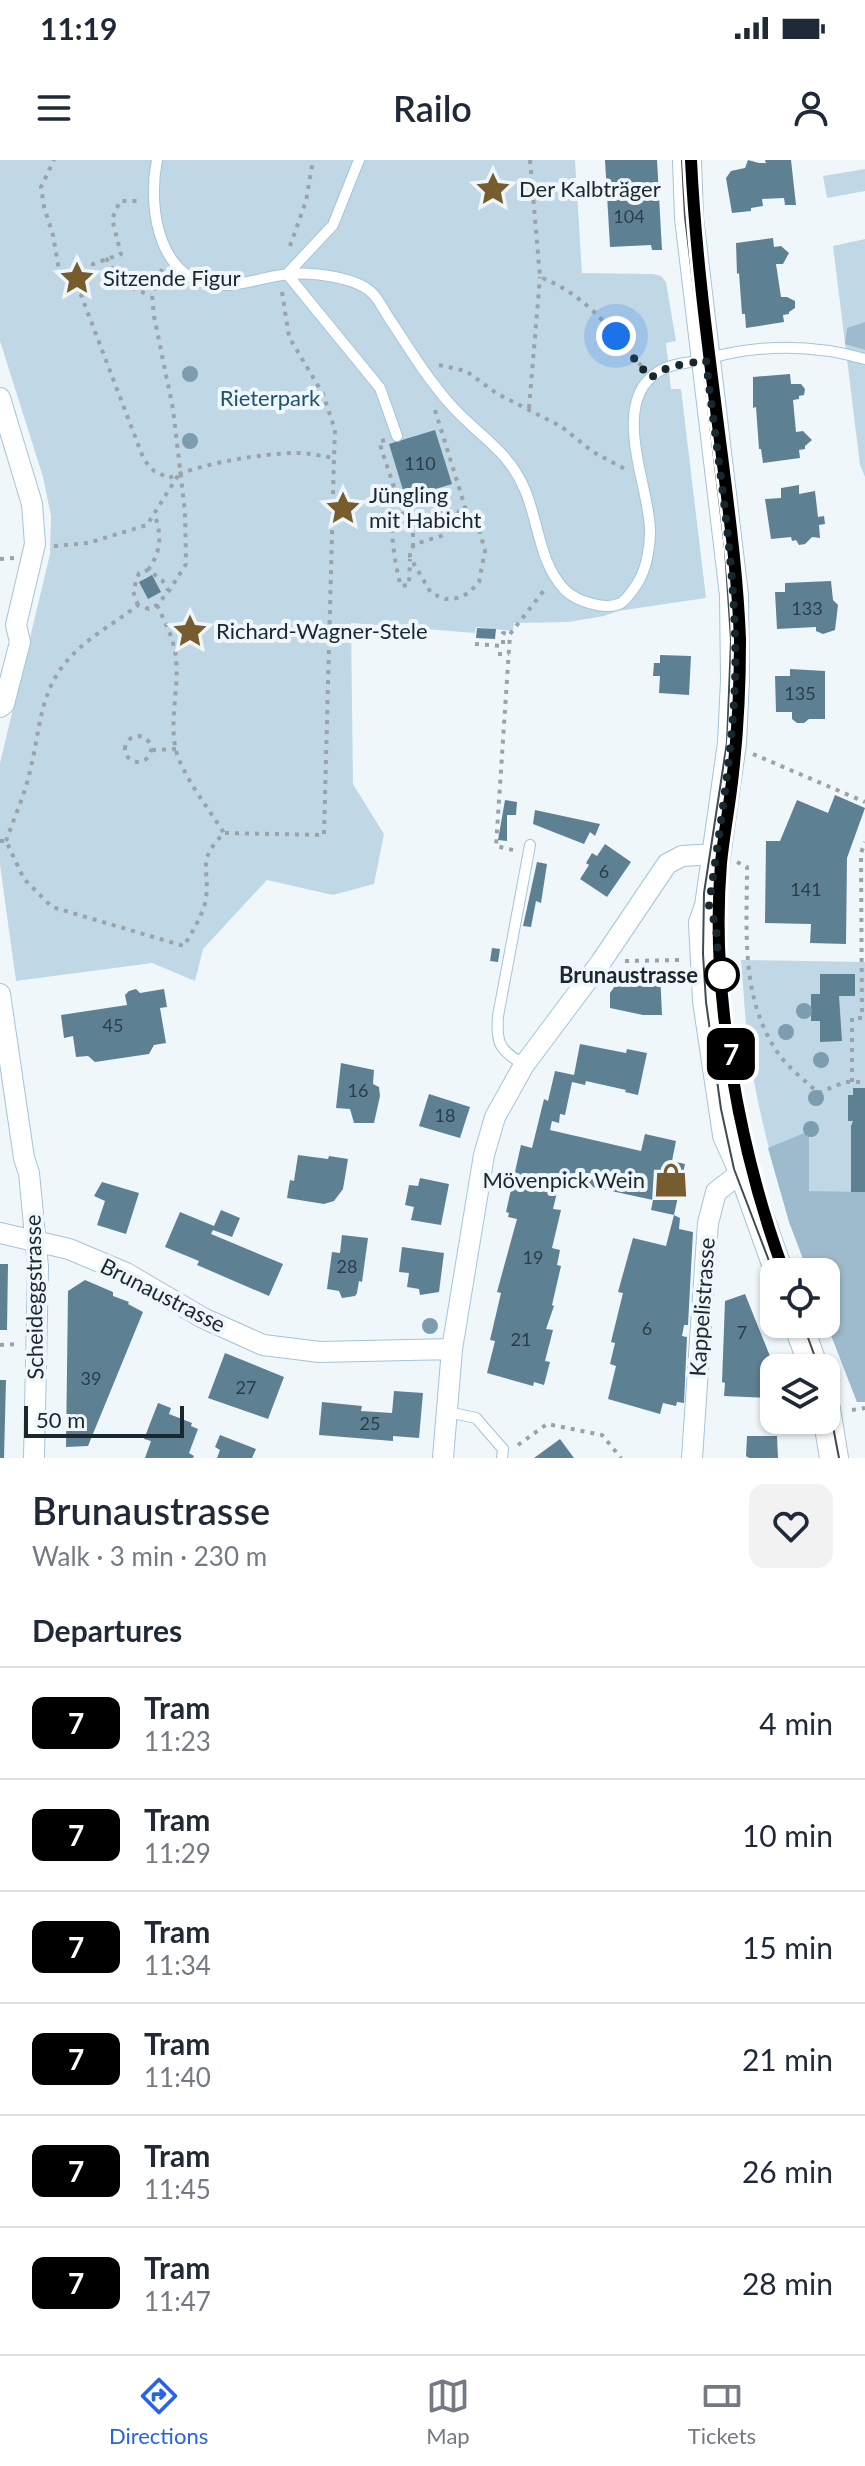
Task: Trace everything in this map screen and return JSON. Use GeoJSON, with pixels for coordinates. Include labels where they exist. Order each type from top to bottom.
{"type":"FeatureCollection","features":[{"type":"Feature","properties":{"kind":"street"},"geometry":{"type":"LineString","coordinates":[[687,160],[689,218],[734,595],[735,680],[726,858],[709,906],[716,926],[724,1024],[741,1132],[743,1171],[774,1258]]}},
{"type":"Feature","properties":{"kind":"street"},"geometry":{"type":"LineString","coordinates":[[0,398],[32,504],[35,544],[16,625],[20,642],[4,704],[0,707]]}},
{"type":"Feature","properties":{"kind":"street"},"geometry":{"type":"LineString","coordinates":[[443,1458],[452,1349],[484,1155],[495,1117],[524,1065],[601,962],[667,864],[682,856],[726,858]]}},
{"type":"Feature","properties":{"kind":"street","name":"Scheideggstrasse"},"geometry":{"type":"LineString","coordinates":[[0,994],[29,1173],[38,1267],[34,1458]]}},
{"type":"Feature","properties":{"kind":"street","name":"Kappelistrasse"},"geometry":{"type":"LineString","coordinates":[[692,1458],[708,1223],[716,1192],[743,1171]]}},
{"type":"Feature","properties":{"kind":"street","name":"Brunaustrasse"},"geometry":{"type":"LineString","coordinates":[[0,1233],[69,1249],[126,1273],[203,1318],[263,1345],[320,1352],[452,1349]]}},
{"type":"Feature","properties":{"kind":"street"},"geometry":{"type":"LineString","coordinates":[[834,1458],[836,1434]]}},
{"type":"Feature","properties":{"kind":"lane"},"geometry":{"type":"LineString","coordinates":[[157,160],[153,201],[159,238],[170,257],[199,280],[221,286],[287,274],[347,280],[373,293],[413,359],[452,407],[511,463],[525,490],[543,553],[554,578],[567,593],[589,603],[605,606],[621,603],[641,578],[647,558],[651,530],[634,436],[640,394],[650,378],[669,367],[738,351],[786,346],[836,351],[865,359]]}},
{"type":"Feature","properties":{"kind":"lane"},"geometry":{"type":"LineString","coordinates":[[287,274],[333,225],[359,160]]}},
{"type":"Feature","properties":{"kind":"lane"},"geometry":{"type":"LineString","coordinates":[[287,274],[380,388],[397,436]]}},
{"type":"Feature","properties":{"kind":"lane"},"geometry":{"type":"LineString","coordinates":[[524,1065],[506,1053],[496,1037],[530,845]]}},
{"type":"Feature","properties":{"kind":"lane"},"geometry":{"type":"LineString","coordinates":[[448,1412],[476,1418],[503,1449],[502,1457]]}},
{"type":"Feature","properties":{"kind":"path"},"geometry":{"type":"LineString","coordinates":[[54,160],[41,187],[59,270],[81,295],[144,460],[154,471],[169,478],[180,472],[256,457],[297,453],[334,458]]}},
{"type":"Feature","properties":{"kind":"path"},"geometry":{"type":"LineString","coordinates":[[138,605],[101,630],[66,662],[54,679],[43,700],[30,773],[3,841],[24,879],[52,907],[184,946],[206,899],[205,861],[212,845],[224,833],[324,835],[335,430],[323,394],[289,337],[282,292],[287,274],[283,259],[298,225],[313,160]]}},
{"type":"Feature","properties":{"kind":"path"},"geometry":{"type":"LineString","coordinates":[[529,408],[539,318],[540,277],[530,160]]}},
{"type":"Feature","properties":{"kind":"path"},"geometry":{"type":"LineString","coordinates":[[81,295],[93,264],[121,254],[112,219],[120,201],[153,201]]}},
{"type":"Feature","properties":{"kind":"path"},"geometry":{"type":"LineString","coordinates":[[138,605],[149,609],[157,605],[186,564],[185,512],[173,409],[152,295],[158,275],[170,257]]}},
{"type":"Feature","properties":{"kind":"path"},"geometry":{"type":"LineString","coordinates":[[106,258],[117,279],[135,290],[152,295]]}},
{"type":"Feature","properties":{"kind":"path"},"geometry":{"type":"LineString","coordinates":[[540,277],[566,288],[599,316],[650,378]]}},
{"type":"Feature","properties":{"kind":"path"},"geometry":{"type":"LineString","coordinates":[[413,359],[466,371],[496,393],[562,427],[593,452],[640,477]]}},
{"type":"Feature","properties":{"kind":"path"},"geometry":{"type":"LineString","coordinates":[[410,557],[431,593],[445,599],[469,593],[479,582],[485,551],[479,529],[470,523],[425,373]]}},
{"type":"Feature","properties":{"kind":"path"},"geometry":{"type":"LineString","coordinates":[[397,436],[379,442],[404,517],[412,513],[417,520]]}},
{"type":"Feature","properties":{"kind":"path"},"geometry":{"type":"LineString","coordinates":[[47,546],[88,543],[147,525],[180,472]]}},
{"type":"Feature","properties":{"kind":"path"},"geometry":{"type":"LineString","coordinates":[[395,489],[392,518],[401,586],[409,585],[413,527],[417,520],[446,509],[467,514]]}},
{"type":"Feature","properties":{"kind":"path"},"geometry":{"type":"LineString","coordinates":[[138,605],[133,591],[134,583],[139,573],[148,570],[159,547],[155,516]]}},
{"type":"Feature","properties":{"kind":"path"},"geometry":{"type":"LineString","coordinates":[[413,547],[431,537],[441,536],[451,528],[470,523]]}},
{"type":"Feature","properties":{"kind":"path"},"geometry":{"type":"LineString","coordinates":[[148,570],[162,580],[169,591]]}},
{"type":"Feature","properties":{"kind":"path"},"geometry":{"type":"LineString","coordinates":[[530,845],[513,850],[496,846],[510,634],[554,578]]}},
{"type":"Feature","properties":{"kind":"path"},"geometry":{"type":"LineString","coordinates":[[157,605],[172,638],[176,659],[176,749],[224,833]]}},
{"type":"Feature","properties":{"kind":"path"},"geometry":{"type":"LineString","coordinates":[[475,644],[503,646],[503,633],[510,634]]}},
{"type":"Feature","properties":{"kind":"path"},"geometry":{"type":"LineString","coordinates":[[498,654],[509,654]]}},
{"type":"Feature","properties":{"kind":"path"},"geometry":{"type":"LineString","coordinates":[[141,736],[148,740],[152,750],[147,760],[138,763],[126,755],[125,746],[131,738],[141,736]]}},
{"type":"Feature","properties":{"kind":"path"},"geometry":{"type":"LineString","coordinates":[[152,750],[176,749]]}},
{"type":"Feature","properties":{"kind":"path"},"geometry":{"type":"LineString","coordinates":[[758,756],[865,802]]}},
{"type":"Feature","properties":{"kind":"path"},"geometry":{"type":"LineString","coordinates":[[852,1082],[852,1018],[862,1018],[861,853],[865,842]]}},
{"type":"Feature","properties":{"kind":"path"},"geometry":{"type":"LineString","coordinates":[[726,858],[747,867],[747,958],[755,1009],[779,1055],[818,1093],[845,1082],[865,1082]]}},
{"type":"Feature","properties":{"kind":"path"},"geometry":{"type":"LineString","coordinates":[[614,961],[685,960]]}},
{"type":"Feature","properties":{"kind":"path"},"geometry":{"type":"LineString","coordinates":[[0,1345],[21,1345]]}},
{"type":"Feature","properties":{"kind":"path"},"geometry":{"type":"LineString","coordinates":[[840,1410],[865,1408]]}},
{"type":"Feature","properties":{"kind":"path"},"geometry":{"type":"LineString","coordinates":[[502,1457],[547,1424],[602,1435],[621,1458]]}},
{"type":"Feature","properties":{"kind":"green space","name":"Rieterpark"},"geometry":{"type":"Polygon","coordinates":[[[0,160],[575,160],[582,273],[653,274],[661,276],[666,282],[676,341],[666,343],[671,389],[681,389],[706,598],[569,622],[514,623],[513,631],[476,627],[475,633],[351,623],[353,784],[384,834],[374,884],[333,895],[267,880],[203,949],[195,981],[152,963],[16,981],[0,865],[0,763],[50,554],[51,516],[43,477],[0,341],[0,160]]]}},
{"type":"Feature","properties":{"kind":"green space"},"geometry":{"type":"Polygon","coordinates":[[[865,169],[865,191],[827,198],[823,176],[865,169]]]}},
{"type":"Feature","properties":{"kind":"green space"},"geometry":{"type":"Polygon","coordinates":[[[865,239],[865,477],[860,465],[833,246],[865,239]]]}},
{"type":"Feature","properties":{"kind":"green space"},"geometry":{"type":"Polygon","coordinates":[[[741,960],[865,962],[865,1402],[857,1402],[832,1338],[840,1338],[840,1258],[803,1258],[760,1113],[746,1022],[741,960]]]}},
{"type":"Feature","properties":{"kind":"shaded area"},"geometry":{"type":"Polygon","coordinates":[[[865,322],[865,350],[845,344],[847,328],[865,322]]]}},
{"type":"Feature","properties":{"kind":"shaded area"},"geometry":{"type":"Polygon","coordinates":[[[809,1131],[809,1191],[865,1192],[865,1402],[857,1402],[832,1338],[840,1338],[840,1258],[803,1258],[768,1148],[809,1131]]]}},
{"type":"Feature","properties":{"kind":"building"},"geometry":{"type":"Polygon","coordinates":[[[605,160],[657,160],[662,250],[652,250],[651,245],[610,247],[605,160]]]}},
{"type":"Feature","properties":{"kind":"building"},"geometry":{"type":"Polygon","coordinates":[[[748,160],[766,163],[765,160],[791,160],[796,205],[785,205],[784,198],[762,199],[763,206],[732,213],[726,178],[731,171],[745,168],[748,160]]]}},
{"type":"Feature","properties":{"kind":"building"},"geometry":{"type":"Polygon","coordinates":[[[773,238],[774,247],[781,246],[789,253],[783,264],[776,264],[781,297],[795,301],[795,308],[783,315],[784,322],[746,328],[737,274],[736,243],[773,238]]]}},
{"type":"Feature","properties":{"kind":"building"},"geometry":{"type":"Polygon","coordinates":[[[790,374],[791,384],[801,384],[805,389],[804,395],[793,400],[796,432],[803,431],[812,440],[805,449],[799,450],[800,458],[763,463],[756,407],[753,408],[753,377],[790,374]]]}},
{"type":"Feature","properties":{"kind":"building"},"geometry":{"type":"Polygon","coordinates":[[[435,430],[452,484],[432,490],[422,499],[413,487],[403,490],[389,444],[435,430]]]}},
{"type":"Feature","properties":{"kind":"building"},"geometry":{"type":"Polygon","coordinates":[[[799,485],[799,494],[815,491],[818,517],[824,516],[825,524],[819,525],[820,538],[812,537],[799,545],[791,537],[771,539],[765,499],[781,498],[781,488],[799,485]]]}},
{"type":"Feature","properties":{"kind":"building"},"geometry":{"type":"Polygon","coordinates":[[[152,575],[161,592],[148,599],[139,582],[152,575]]]}},
{"type":"Feature","properties":{"kind":"building"},"geometry":{"type":"Polygon","coordinates":[[[831,581],[833,600],[838,605],[835,630],[823,634],[816,631],[816,627],[777,629],[775,592],[785,592],[785,583],[831,581]]]}},
{"type":"Feature","properties":{"kind":"building"},"geometry":{"type":"Polygon","coordinates":[[[477,628],[496,629],[495,639],[476,638],[477,628]]]}},
{"type":"Feature","properties":{"kind":"building"},"geometry":{"type":"Polygon","coordinates":[[[660,655],[691,656],[689,695],[659,693],[660,676],[653,676],[654,663],[660,663],[660,655]]]}},
{"type":"Feature","properties":{"kind":"building"},"geometry":{"type":"Polygon","coordinates":[[[790,669],[825,671],[825,719],[797,723],[792,719],[792,712],[776,712],[775,676],[790,676],[790,669]]]}},
{"type":"Feature","properties":{"kind":"building"},"geometry":{"type":"Polygon","coordinates":[[[835,795],[865,808],[847,858],[846,944],[810,943],[811,924],[765,923],[766,841],[780,841],[797,800],[828,813],[835,795]]]}},
{"type":"Feature","properties":{"kind":"building"},"geometry":{"type":"Polygon","coordinates":[[[505,800],[517,802],[516,815],[507,815],[507,841],[498,840],[505,800]]]}},
{"type":"Feature","properties":{"kind":"building"},"geometry":{"type":"Polygon","coordinates":[[[535,810],[600,824],[595,836],[590,832],[584,844],[533,824],[535,810]]]}},
{"type":"Feature","properties":{"kind":"building"},"geometry":{"type":"Polygon","coordinates":[[[605,844],[631,862],[607,897],[580,879],[592,853],[597,856],[605,844]]]}},
{"type":"Feature","properties":{"kind":"building"},"geometry":{"type":"Polygon","coordinates":[[[537,862],[547,864],[541,903],[536,901],[531,927],[523,926],[537,862]]]}},
{"type":"Feature","properties":{"kind":"building"},"geometry":{"type":"Polygon","coordinates":[[[492,948],[500,949],[498,962],[490,961],[492,948]]]}},
{"type":"Feature","properties":{"kind":"building"},"geometry":{"type":"Polygon","coordinates":[[[660,972],[662,1015],[643,1015],[610,1008],[610,993],[624,973],[660,972]]]}},
{"type":"Feature","properties":{"kind":"building"},"geometry":{"type":"Polygon","coordinates":[[[820,974],[855,974],[855,996],[839,996],[842,1041],[820,1042],[820,1021],[811,1021],[811,994],[820,994],[820,974]]]}},
{"type":"Feature","properties":{"kind":"building"},"geometry":{"type":"Polygon","coordinates":[[[136,989],[140,993],[164,989],[167,1007],[160,1008],[166,1043],[154,1045],[149,1054],[95,1062],[88,1056],[76,1057],[73,1036],[64,1038],[61,1015],[127,1005],[125,995],[136,989]]]}},
{"type":"Feature","properties":{"kind":"building"},"geometry":{"type":"Polygon","coordinates":[[[580,1044],[626,1053],[627,1049],[647,1053],[638,1095],[586,1081],[585,1085],[572,1082],[565,1115],[560,1114],[559,1123],[552,1121],[550,1130],[641,1151],[645,1134],[676,1141],[672,1161],[685,1164],[674,1215],[651,1210],[653,1200],[560,1180],[553,1209],[561,1210],[552,1248],[560,1250],[557,1265],[561,1266],[554,1306],[546,1329],[553,1330],[545,1361],[550,1362],[544,1385],[534,1382],[533,1386],[487,1373],[495,1341],[490,1340],[501,1293],[497,1292],[517,1219],[508,1217],[509,1213],[506,1212],[521,1145],[532,1148],[544,1099],[548,1101],[555,1071],[574,1075],[580,1044]]]}},
{"type":"Feature","properties":{"kind":"building"},"geometry":{"type":"Polygon","coordinates":[[[341,1063],[374,1070],[373,1084],[379,1087],[380,1096],[374,1123],[354,1123],[350,1109],[336,1108],[341,1063]]]}},
{"type":"Feature","properties":{"kind":"building"},"geometry":{"type":"Polygon","coordinates":[[[853,1088],[865,1088],[865,1192],[851,1192],[853,1121],[848,1121],[848,1095],[853,1095],[853,1088]]]}},
{"type":"Feature","properties":{"kind":"building"},"geometry":{"type":"Polygon","coordinates":[[[429,1094],[470,1107],[460,1138],[419,1126],[429,1094]]]}},
{"type":"Feature","properties":{"kind":"building"},"geometry":{"type":"Polygon","coordinates":[[[298,1155],[348,1159],[343,1189],[334,1201],[324,1204],[287,1198],[290,1180],[294,1181],[298,1155]]]}},
{"type":"Feature","properties":{"kind":"building"},"geometry":{"type":"Polygon","coordinates":[[[420,1178],[449,1184],[441,1225],[411,1220],[414,1207],[405,1205],[409,1185],[418,1186],[420,1178]]]}},
{"type":"Feature","properties":{"kind":"building"},"geometry":{"type":"Polygon","coordinates":[[[102,1182],[139,1193],[126,1234],[97,1225],[105,1201],[94,1196],[102,1182]]]}},
{"type":"Feature","properties":{"kind":"building"},"geometry":{"type":"Polygon","coordinates":[[[221,1210],[240,1218],[232,1237],[213,1230],[211,1234],[283,1264],[269,1296],[197,1265],[199,1261],[165,1247],[180,1212],[214,1226],[221,1210]]]}},
{"type":"Feature","properties":{"kind":"building"},"geometry":{"type":"Polygon","coordinates":[[[674,1215],[680,1218],[679,1229],[693,1232],[688,1325],[684,1325],[682,1336],[687,1337],[684,1403],[677,1402],[676,1406],[663,1403],[660,1414],[608,1399],[616,1366],[610,1364],[615,1343],[611,1342],[623,1293],[618,1292],[633,1238],[666,1246],[674,1215]]]}},
{"type":"Feature","properties":{"kind":"building"},"geometry":{"type":"Polygon","coordinates":[[[342,1235],[368,1238],[362,1282],[359,1281],[355,1296],[342,1298],[339,1291],[327,1289],[332,1252],[340,1253],[342,1235]]]}},
{"type":"Feature","properties":{"kind":"building"},"geometry":{"type":"Polygon","coordinates":[[[402,1247],[444,1253],[439,1292],[420,1295],[419,1289],[407,1287],[409,1273],[399,1272],[402,1247]]]}},
{"type":"Feature","properties":{"kind":"building"},"geometry":{"type":"Polygon","coordinates":[[[0,1264],[8,1264],[7,1330],[0,1330],[0,1264]]]}},
{"type":"Feature","properties":{"kind":"building"},"geometry":{"type":"Polygon","coordinates":[[[85,1280],[113,1292],[113,1296],[143,1312],[88,1446],[66,1447],[68,1291],[85,1280]]]}},
{"type":"Feature","properties":{"kind":"building"},"geometry":{"type":"Polygon","coordinates":[[[745,1294],[760,1338],[769,1354],[760,1354],[760,1398],[724,1396],[725,1301],[745,1294]]]}},
{"type":"Feature","properties":{"kind":"building"},"geometry":{"type":"Polygon","coordinates":[[[225,1353],[284,1377],[268,1419],[208,1398],[225,1353]]]}},
{"type":"Feature","properties":{"kind":"building"},"geometry":{"type":"Polygon","coordinates":[[[0,1380],[6,1380],[4,1458],[0,1458],[0,1380]]]}},
{"type":"Feature","properties":{"kind":"building"},"geometry":{"type":"Polygon","coordinates":[[[394,1391],[423,1393],[419,1438],[393,1436],[393,1441],[319,1435],[322,1402],[362,1406],[361,1411],[392,1413],[394,1391]]]}},
{"type":"Feature","properties":{"kind":"building"},"geometry":{"type":"Polygon","coordinates":[[[158,1403],[171,1408],[169,1414],[192,1423],[191,1426],[198,1429],[189,1453],[193,1458],[145,1458],[151,1441],[144,1439],[158,1403]]]}},
{"type":"Feature","properties":{"kind":"building"},"geometry":{"type":"Polygon","coordinates":[[[220,1435],[256,1449],[252,1458],[217,1458],[220,1450],[215,1447],[220,1435]]]}},
{"type":"Feature","properties":{"kind":"building"},"geometry":{"type":"Polygon","coordinates":[[[747,1436],[777,1436],[778,1458],[746,1456],[747,1436]]]}},
{"type":"Feature","properties":{"kind":"building"},"geometry":{"type":"Polygon","coordinates":[[[560,1439],[574,1458],[534,1458],[560,1439]]]}},
{"type":"Feature","properties":{"kind":"tram line"},"geometry":{"type":"LineString","coordinates":[[682,160],[685,217],[725,549],[731,640],[727,742],[704,893],[706,1002],[721,1109],[734,1169],[768,1258]]}},
{"type":"Feature","properties":{"kind":"tram line","name":"7"},"geometry":{"type":"LineString","coordinates":[[691,160],[698,262],[734,550],[740,641],[736,744],[721,864],[722,975],[729,1046],[745,1139],[758,1200],[779,1258]]}},
{"type":"Feature","properties":{"kind":"tram line"},"geometry":{"type":"LineString","coordinates":[[726,824],[721,920],[727,1017],[745,1138],[769,1231]]}},
{"type":"Feature","properties":{"kind":"tram line"},"geometry":{"type":"LineString","coordinates":[[808,1338],[814,1354]]}},
{"type":"Feature","properties":{"kind":"tram line"},"geometry":{"type":"LineString","coordinates":[[834,1434],[839,1458]]}},
{"type":"Feature","properties":{"kind":"place","name":"Der Kalbträger"},"geometry":{"type":"Point","coordinates":[493,189]}},
{"type":"Feature","properties":{"kind":"place","name":"Sitzende Figur"},"geometry":{"type":"Point","coordinates":[77,278]}},
{"type":"Feature","properties":{"kind":"place","name":"Jüngling mit Habicht"},"geometry":{"type":"Point","coordinates":[343,508]}},
{"type":"Feature","properties":{"kind":"place","name":"Richard-Wagner-Stele"},"geometry":{"type":"Point","coordinates":[190,631]}},
{"type":"Feature","properties":{"kind":"place","name":"Brunaustrasse"},"geometry":{"type":"Point","coordinates":[722,975]}},
{"type":"Feature","properties":{"kind":"place","name":"Mövenpick Wein"},"geometry":{"type":"Point","coordinates":[671,1180]}},
{"type":"Feature","properties":{"kind":"route"},"geometry":{"type":"LineString","coordinates":[[616,336],[650,378],[669,367],[706,360],[734,595],[732,743],[709,906],[716,926],[720,982],[722,975]]}}]}
